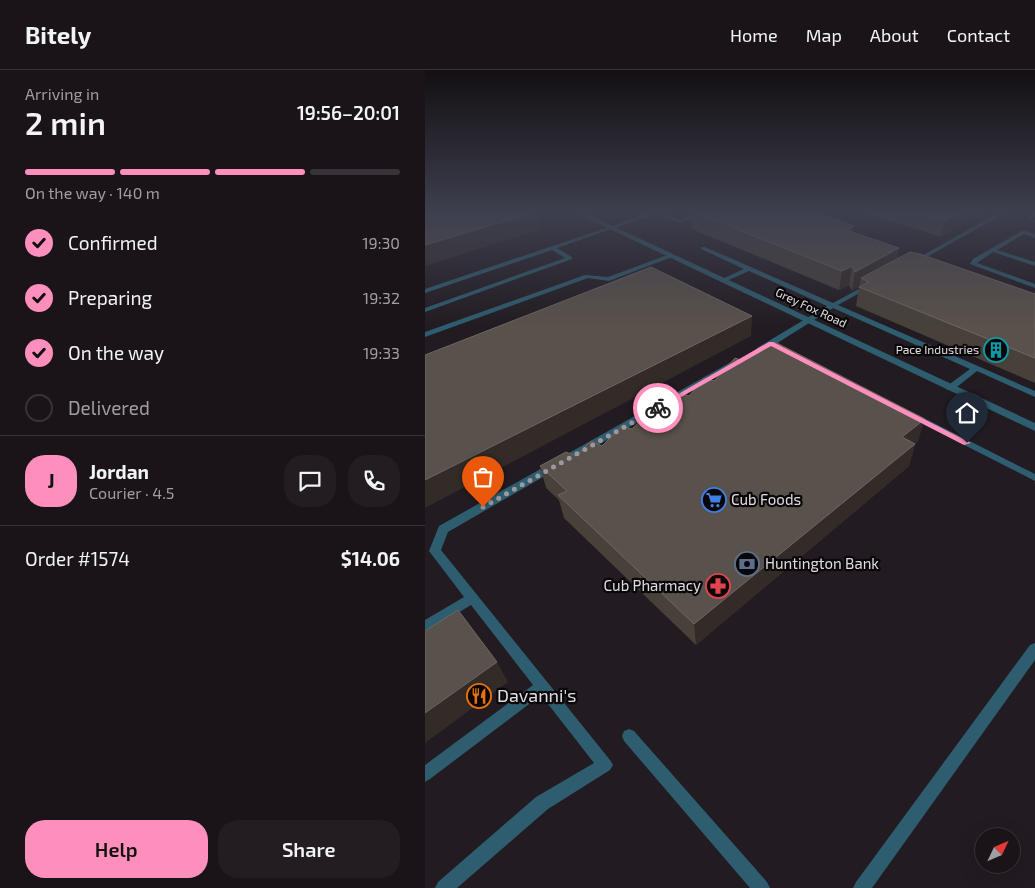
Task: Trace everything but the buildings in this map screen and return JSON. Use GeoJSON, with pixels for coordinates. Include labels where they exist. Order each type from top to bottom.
{"type":"FeatureCollection","features":[{"type":"Feature","properties":{"kind":"street","name":"Grey Fox Road"},"geometry":{"type":"LineString","coordinates":[[658,250],[1035,427]]}},
{"type":"Feature","properties":{"kind":"lane"},"geometry":{"type":"LineString","coordinates":[[425,291],[547,250]]}},
{"type":"Feature","properties":{"kind":"lane"},"geometry":{"type":"LineString","coordinates":[[425,310],[570,258],[557,250]]}},
{"type":"Feature","properties":{"kind":"lane"},"geometry":{"type":"LineString","coordinates":[[708,250],[1035,394]]}},
{"type":"Feature","properties":{"kind":"lane"},"geometry":{"type":"LineString","coordinates":[[911,263],[935,250]]}},
{"type":"Feature","properties":{"kind":"lane"},"geometry":{"type":"LineString","coordinates":[[992,250],[973,261],[973,264],[1035,286]]}},
{"type":"Feature","properties":{"kind":"lane"},"geometry":{"type":"LineString","coordinates":[[993,250],[1035,264]]}},
{"type":"Feature","properties":{"kind":"lane"},"geometry":{"type":"LineString","coordinates":[[425,336],[587,276],[609,279],[670,256]]}},
{"type":"Feature","properties":{"kind":"lane"},"geometry":{"type":"LineString","coordinates":[[1027,261],[1035,256]]}},
{"type":"Feature","properties":{"kind":"lane"},"geometry":{"type":"LineString","coordinates":[[722,281],[749,268]]}},
{"type":"Feature","properties":{"kind":"lane"},"geometry":{"type":"LineString","coordinates":[[444,888],[542,803],[605,765],[435,550],[443,529],[776,346],[807,321],[877,282]]}},
{"type":"Feature","properties":{"kind":"lane"},"geometry":{"type":"LineString","coordinates":[[949,388],[976,368]]}},
{"type":"Feature","properties":{"kind":"lane"},"geometry":{"type":"LineString","coordinates":[[905,412],[1035,478]]}},
{"type":"Feature","properties":{"kind":"lane"},"geometry":{"type":"LineString","coordinates":[[425,627],[472,598]]}},
{"type":"Feature","properties":{"kind":"lane"},"geometry":{"type":"LineString","coordinates":[[862,888],[1035,649]]}},
{"type":"Feature","properties":{"kind":"lane"},"geometry":{"type":"LineString","coordinates":[[425,774],[542,686]]}},
{"type":"Feature","properties":{"kind":"lane"},"geometry":{"type":"LineString","coordinates":[[629,736],[761,888]]}},
{"type":"Feature","properties":{"kind":"way so far"},"geometry":{"type":"LineString","coordinates":[[483,507],[658,408]]}},
{"type":"Feature","properties":{"kind":"place","name":"Pace Industries"},"geometry":{"type":"Point","coordinates":[996,350]}},
{"type":"Feature","properties":{"kind":"place","name":"Cub Foods"},"geometry":{"type":"Point","coordinates":[714,500]}},
{"type":"Feature","properties":{"kind":"place","name":"Huntington Bank"},"geometry":{"type":"Point","coordinates":[747,564]}},
{"type":"Feature","properties":{"kind":"place","name":"Cub Pharmacy"},"geometry":{"type":"Point","coordinates":[718,586]}},
{"type":"Feature","properties":{"kind":"place","name":"Davanni's"},"geometry":{"type":"Point","coordinates":[479,696]}},
{"type":"Feature","properties":{"kind":"route"},"geometry":{"type":"LineString","coordinates":[[658,408],[771,344],[967,443]]}}]}
